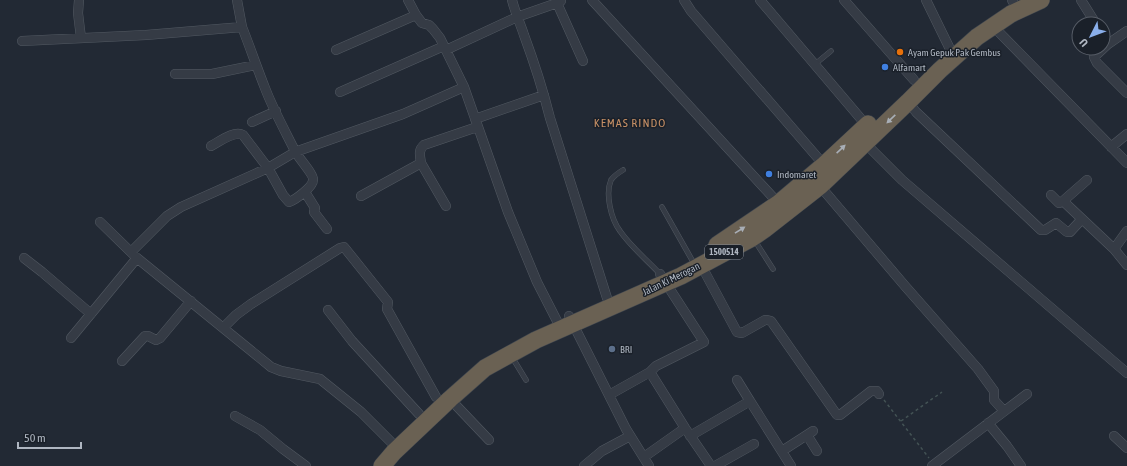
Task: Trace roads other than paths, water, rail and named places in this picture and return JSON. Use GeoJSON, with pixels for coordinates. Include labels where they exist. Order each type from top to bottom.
{"type":"FeatureCollection","features":[{"type":"Feature","properties":{"kind":"highway","name":"Jalan Ki Merogan"},"geometry":{"type":"LineString","coordinates":[[697,262],[746,226],[783,208],[820,186],[940,70],[977,37],[992,25],[1011,14],[1041,0]]}},
{"type":"Feature","properties":{"kind":"highway","name":"Jalan Ki Merogan"},"geometry":{"type":"LineString","coordinates":[[382,466],[478,360],[503,346],[663,278],[752,238],[824,165],[963,34],[1014,1]]}},
{"type":"Feature","properties":{"kind":"highway","name":"Jalan Ki Merogan"},"geometry":{"type":"LineString","coordinates":[[369,466],[419,414],[485,368],[566,320],[607,298],[663,278]]}},
{"type":"Feature","properties":{"kind":"street"},"geometry":{"type":"LineString","coordinates":[[79,0],[78,13],[81,38]]}},
{"type":"Feature","properties":{"kind":"street"},"geometry":{"type":"LineString","coordinates":[[211,146],[236,134],[240,134],[268,168],[287,201],[293,200],[305,192],[306,188],[312,184],[313,179],[295,152],[265,88],[242,27],[237,0]]}},
{"type":"Feature","properties":{"kind":"street"},"geometry":{"type":"LineString","coordinates":[[408,0],[416,16],[422,23],[429,25],[433,29],[445,48],[464,87],[508,212],[534,275],[566,320],[609,395],[630,436],[649,466]]}},
{"type":"Feature","properties":{"kind":"street"},"geometry":{"type":"LineString","coordinates":[[512,0],[544,95],[607,298]]}},
{"type":"Feature","properties":{"kind":"street"},"geometry":{"type":"LineString","coordinates":[[592,0],[783,208]]}},
{"type":"Feature","properties":{"kind":"street"},"geometry":{"type":"LineString","coordinates":[[684,0],[696,17],[824,165]]}},
{"type":"Feature","properties":{"kind":"street"},"geometry":{"type":"LineString","coordinates":[[760,0],[867,126]]}},
{"type":"Feature","properties":{"kind":"street"},"geometry":{"type":"LineString","coordinates":[[844,0],[914,80]]}},
{"type":"Feature","properties":{"kind":"street"},"geometry":{"type":"LineString","coordinates":[[926,0],[949,47]]}},
{"type":"Feature","properties":{"kind":"street"},"geometry":{"type":"LineString","coordinates":[[1082,0],[1091,16]]}},
{"type":"Feature","properties":{"kind":"street"},"geometry":{"type":"LineString","coordinates":[[340,92],[517,17],[559,1],[583,61]]}},
{"type":"Feature","properties":{"kind":"street"},"geometry":{"type":"LineString","coordinates":[[336,50],[416,16]]}},
{"type":"Feature","properties":{"kind":"street"},"geometry":{"type":"LineString","coordinates":[[992,25],[1127,163]]}},
{"type":"Feature","properties":{"kind":"street"},"geometry":{"type":"LineString","coordinates":[[22,41],[183,33],[242,27]]}},
{"type":"Feature","properties":{"kind":"street"},"geometry":{"type":"LineString","coordinates":[[1111,42],[1127,32]]}},
{"type":"Feature","properties":{"kind":"street"},"geometry":{"type":"LineString","coordinates":[[1095,56],[1097,62],[1127,93]]}},
{"type":"Feature","properties":{"kind":"street"},"geometry":{"type":"LineString","coordinates":[[174,74],[212,74],[256,65]]}},
{"type":"Feature","properties":{"kind":"street"},"geometry":{"type":"LineString","coordinates":[[71,338],[91,314],[134,255],[166,216],[181,207],[268,168],[295,152],[403,114],[464,87]]}},
{"type":"Feature","properties":{"kind":"street"},"geometry":{"type":"LineString","coordinates":[[446,206],[421,164],[420,152],[424,145],[544,95]]}},
{"type":"Feature","properties":{"kind":"street"},"geometry":{"type":"LineString","coordinates":[[908,102],[1041,230],[1045,230],[1056,223],[1069,232],[1082,218]]}},
{"type":"Feature","properties":{"kind":"street"},"geometry":{"type":"LineString","coordinates":[[252,122],[276,111]]}},
{"type":"Feature","properties":{"kind":"street"},"geometry":{"type":"LineString","coordinates":[[1111,147],[1127,134]]}},
{"type":"Feature","properties":{"kind":"street"},"geometry":{"type":"LineString","coordinates":[[865,143],[913,189],[1127,373]]}},
{"type":"Feature","properties":{"kind":"street"},"geometry":{"type":"LineString","coordinates":[[361,196],[421,164]]}},
{"type":"Feature","properties":{"kind":"street"},"geometry":{"type":"LineString","coordinates":[[1051,195],[1059,203],[1087,180]]}},
{"type":"Feature","properties":{"kind":"street"},"geometry":{"type":"LineString","coordinates":[[820,186],[978,369],[994,391],[994,400],[1004,412]]}},
{"type":"Feature","properties":{"kind":"street"},"geometry":{"type":"LineString","coordinates":[[305,192],[315,208],[314,212],[326,229]]}},
{"type":"Feature","properties":{"kind":"street"},"geometry":{"type":"LineString","coordinates":[[1063,201],[1114,249],[1127,264]]}},
{"type":"Feature","properties":{"kind":"street"},"geometry":{"type":"LineString","coordinates":[[100,222],[134,255],[271,366],[281,371],[320,379],[361,412],[391,442]]}},
{"type":"Feature","properties":{"kind":"street"},"geometry":{"type":"LineString","coordinates":[[1114,249],[1127,231]]}},
{"type":"Feature","properties":{"kind":"street"},"geometry":{"type":"LineString","coordinates":[[224,327],[236,315],[251,304],[340,248],[344,247],[388,302],[387,309],[443,398],[489,440]]}},
{"type":"Feature","properties":{"kind":"street"},"geometry":{"type":"LineString","coordinates":[[24,258],[91,314]]}},
{"type":"Feature","properties":{"kind":"street"},"geometry":{"type":"LineString","coordinates":[[697,262],[737,332],[742,333],[765,320],[771,321],[837,415],[840,415],[872,391],[877,391],[879,394]]}},
{"type":"Feature","properties":{"kind":"street"},"geometry":{"type":"LineString","coordinates":[[609,395],[650,372],[656,366],[704,342],[663,278]]}},
{"type":"Feature","properties":{"kind":"street"},"geometry":{"type":"LineString","coordinates":[[122,361],[145,336],[156,340],[160,338],[191,301]]}},
{"type":"Feature","properties":{"kind":"street"},"geometry":{"type":"LineString","coordinates":[[328,310],[352,341],[419,414]]}},
{"type":"Feature","properties":{"kind":"street"},"geometry":{"type":"LineString","coordinates":[[650,372],[690,436],[711,466]]}},
{"type":"Feature","properties":{"kind":"street"},"geometry":{"type":"LineString","coordinates":[[737,380],[792,466]]}},
{"type":"Feature","properties":{"kind":"street"},"geometry":{"type":"LineString","coordinates":[[934,465],[1026,394]]}},
{"type":"Feature","properties":{"kind":"street"},"geometry":{"type":"LineString","coordinates":[[690,436],[750,401]]}},
{"type":"Feature","properties":{"kind":"street"},"geometry":{"type":"LineString","coordinates":[[235,416],[260,430],[306,466]]}},
{"type":"Feature","properties":{"kind":"street"},"geometry":{"type":"LineString","coordinates":[[988,423],[1007,446],[1020,466]]}},
{"type":"Feature","properties":{"kind":"street"},"geometry":{"type":"LineString","coordinates":[[644,457],[685,428]]}},
{"type":"Feature","properties":{"kind":"street"},"geometry":{"type":"LineString","coordinates":[[782,451],[810,433],[817,452]]}},
{"type":"Feature","properties":{"kind":"street"},"geometry":{"type":"LineString","coordinates":[[584,466],[602,452],[630,436]]}},
{"type":"Feature","properties":{"kind":"street"},"geometry":{"type":"LineString","coordinates":[[1114,436],[1127,448]]}},
{"type":"Feature","properties":{"kind":"street"},"geometry":{"type":"LineString","coordinates":[[715,466],[754,444]]}},
{"type":"Feature","properties":{"kind":"lane"},"geometry":{"type":"LineString","coordinates":[[814,65],[830,51]]}},
{"type":"Feature","properties":{"kind":"lane"},"geometry":{"type":"LineString","coordinates":[[622,170],[612,179],[609,186],[609,203],[612,214],[618,229],[663,278]]}},
{"type":"Feature","properties":{"kind":"lane"},"geometry":{"type":"LineString","coordinates":[[662,207],[697,262]]}},
{"type":"Feature","properties":{"kind":"lane"},"geometry":{"type":"LineString","coordinates":[[752,238],[773,269]]}},
{"type":"Feature","properties":{"kind":"lane"},"geometry":{"type":"LineString","coordinates":[[510,354],[526,380]]}},
{"type":"Feature","properties":{"kind":"place","name":"Ayam Gepuk Pak Gembus"},"geometry":{"type":"Point","coordinates":[900,52]}},
{"type":"Feature","properties":{"kind":"place","name":"Alfamart"},"geometry":{"type":"Point","coordinates":[885,67]}},
{"type":"Feature","properties":{"kind":"place","name":"Indomaret"},"geometry":{"type":"Point","coordinates":[769,174]}},
{"type":"Feature","properties":{"kind":"place","name":"BRI"},"geometry":{"type":"Point","coordinates":[612,349]}},
{"type":"Feature","properties":{"kind":"district","name":"KEMAS RINDO"},"geometry":{"type":"Point","coordinates":[630,123]}}]}
